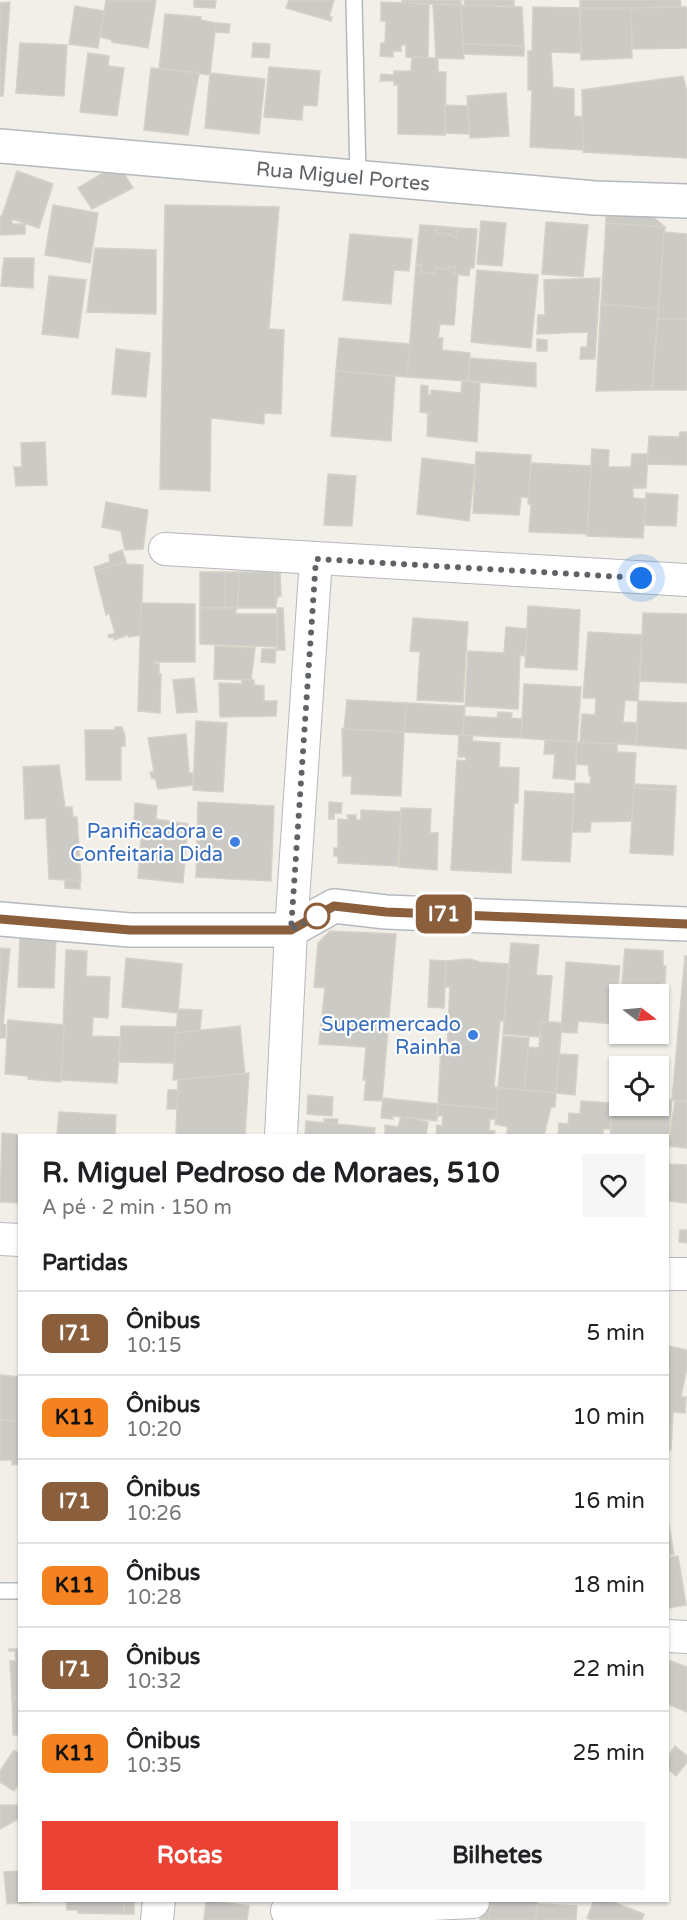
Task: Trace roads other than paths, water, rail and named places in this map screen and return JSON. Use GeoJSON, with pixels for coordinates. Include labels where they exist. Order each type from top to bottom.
{"type":"FeatureCollection","features":[{"type":"Feature","properties":{"kind":"main road","name":"Rua Miguel Portes"},"geometry":{"type":"LineString","coordinates":[[0,146],[595,198],[687,201]]}},
{"type":"Feature","properties":{"kind":"main road"},"geometry":{"type":"LineString","coordinates":[[0,919],[130,930],[291,930],[334,906],[386,912],[687,924]]}},
{"type":"Feature","properties":{"kind":"street"},"geometry":{"type":"LineString","coordinates":[[165,549],[687,580]]}},
{"type":"Feature","properties":{"kind":"street"},"geometry":{"type":"LineString","coordinates":[[281,1134],[291,930],[316,559]]}},
{"type":"Feature","properties":{"kind":"street"},"geometry":{"type":"LineString","coordinates":[[0,1239],[18,1240]]}},
{"type":"Feature","properties":{"kind":"street"},"geometry":{"type":"LineString","coordinates":[[669,1274],[687,1274]]}},
{"type":"Feature","properties":{"kind":"street"},"geometry":{"type":"LineString","coordinates":[[669,1636],[687,1637]]}},
{"type":"Feature","properties":{"kind":"street"},"geometry":{"type":"LineString","coordinates":[[157,1920],[159,1902]]}},
{"type":"Feature","properties":{"kind":"street"},"geometry":{"type":"LineString","coordinates":[[287,1911],[473,1907]]}},
{"type":"Feature","properties":{"kind":"lane"},"geometry":{"type":"LineString","coordinates":[[354,0],[358,177]]}},
{"type":"Feature","properties":{"kind":"lane"},"geometry":{"type":"LineString","coordinates":[[0,1591],[18,1591]]}},
{"type":"Feature","properties":{"kind":"place","name":"Panificadora e Confeitaria Dida"},"geometry":{"type":"Point","coordinates":[235,842]}},
{"type":"Feature","properties":{"kind":"place","name":"Supermercado Rainha"},"geometry":{"type":"Point","coordinates":[473,1035]}}]}
